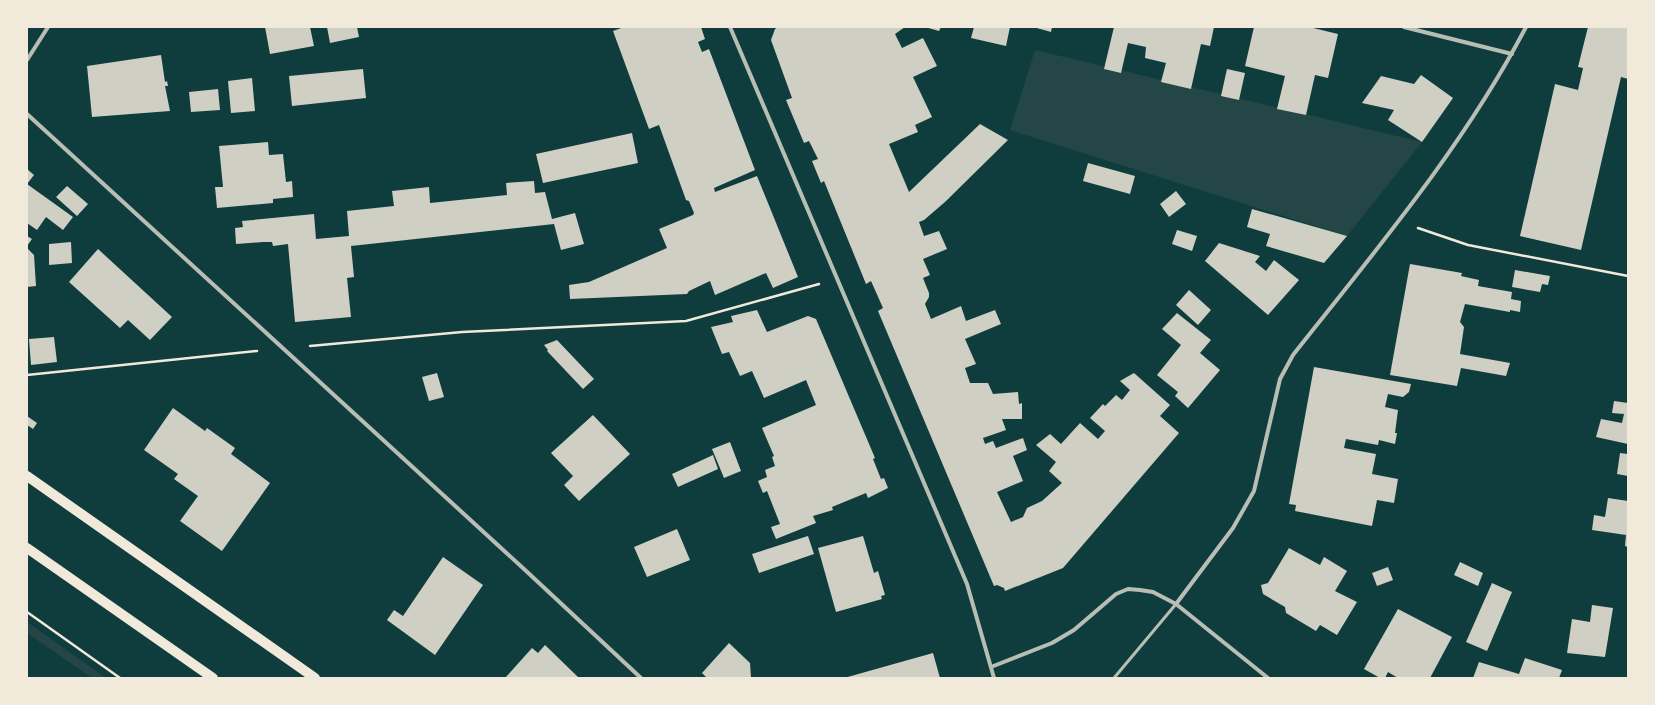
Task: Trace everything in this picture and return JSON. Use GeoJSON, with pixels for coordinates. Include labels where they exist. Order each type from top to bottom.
{"type":"FeatureCollection","features":[{"type":"Feature","properties":{"kind":"main road"},"geometry":{"type":"LineString","coordinates":[[27,476],[315,678]]}},
{"type":"Feature","properties":{"kind":"main road"},"geometry":{"type":"LineString","coordinates":[[27,548],[213,678]]}},
{"type":"Feature","properties":{"kind":"street"},"geometry":{"type":"LineString","coordinates":[[27,60],[48,27]]}},
{"type":"Feature","properties":{"kind":"street"},"geometry":{"type":"LineString","coordinates":[[730,27],[839,278],[967,584],[994,678]]}},
{"type":"Feature","properties":{"kind":"street"},"geometry":{"type":"LineString","coordinates":[[1404,27],[1512,54]]}},
{"type":"Feature","properties":{"kind":"street"},"geometry":{"type":"LineString","coordinates":[[1176,604],[1234,528],[1254,491],[1280,379],[1293,355],[1399,221],[1453,148],[1512,54],[1526,27]]}},
{"type":"Feature","properties":{"kind":"street"},"geometry":{"type":"LineString","coordinates":[[27,114],[641,678]]}},
{"type":"Feature","properties":{"kind":"street"},"geometry":{"type":"LineString","coordinates":[[991,667],[1052,643],[1074,630],[1116,594],[1128,590],[1153,592],[1176,604],[1268,678]]}},
{"type":"Feature","properties":{"kind":"lane"},"geometry":{"type":"LineString","coordinates":[[1114,678],[1176,604]]}},
{"type":"Feature","properties":{"kind":"path"},"geometry":{"type":"LineString","coordinates":[[1399,221],[1468,245],[1628,276]]}},
{"type":"Feature","properties":{"kind":"path"},"geometry":{"type":"LineString","coordinates":[[27,375],[462,332],[686,321],[839,278]]}},
{"type":"Feature","properties":{"kind":"path"},"geometry":{"type":"LineString","coordinates":[[27,612],[120,678]]}},
{"type":"Feature","properties":{"kind":"shaded area"},"geometry":{"type":"Polygon","coordinates":[[[1035,50],[1422,142],[1347,236],[1010,130],[1035,50]]]}},
{"type":"Feature","properties":{"kind":"shaded area"},"geometry":{"type":"Polygon","coordinates":[[[27,622],[106,678],[92,678],[27,633],[27,622]]]}},
{"type":"Feature","properties":{"kind":"building"},"geometry":{"type":"Polygon","coordinates":[[[265,27],[310,27],[314,46],[270,54],[265,27]]]}},
{"type":"Feature","properties":{"kind":"building"},"geometry":{"type":"Polygon","coordinates":[[[327,27],[357,27],[359,37],[330,43],[327,27]]]}},
{"type":"Feature","properties":{"kind":"building"},"geometry":{"type":"Polygon","coordinates":[[[624,27],[701,27],[705,39],[698,42],[702,52],[709,49],[755,170],[714,188],[715,192],[757,176],[798,277],[773,288],[766,273],[715,295],[710,281],[689,291],[687,294],[570,299],[569,285],[589,282],[667,248],[659,229],[693,215],[694,213],[689,201],[686,200],[659,125],[649,129],[613,31],[624,27]]]}},
{"type":"Feature","properties":{"kind":"building"},"geometry":{"type":"Polygon","coordinates":[[[778,27],[905,27],[895,34],[902,48],[923,38],[937,66],[913,77],[932,117],[915,125],[918,132],[889,144],[909,192],[980,124],[1008,140],[945,202],[924,220],[919,222],[924,236],[939,231],[947,249],[923,259],[930,275],[923,278],[929,293],[929,297],[925,304],[931,319],[961,306],[966,321],[995,310],[1001,324],[965,339],[976,364],[965,368],[970,383],[988,383],[993,394],[1018,392],[1019,404],[1022,403],[1022,419],[1002,419],[1006,430],[983,438],[985,444],[993,441],[996,448],[1023,438],[1027,450],[1013,456],[1023,481],[997,492],[1011,522],[1023,517],[1027,508],[1042,501],[1062,483],[1049,471],[1056,462],[1036,445],[1050,434],[1061,444],[1080,423],[1098,439],[1105,431],[1090,418],[1103,404],[1105,406],[1116,395],[1122,400],[1130,390],[1120,381],[1134,373],[1170,405],[1160,416],[1179,433],[1063,568],[1005,591],[1004,588],[997,585],[994,586],[878,311],[883,308],[871,281],[866,284],[824,181],[821,183],[812,161],[818,159],[809,141],[804,143],[786,100],[792,98],[771,40],[775,29],[778,27]]]}},
{"type":"Feature","properties":{"kind":"building"},"geometry":{"type":"Polygon","coordinates":[[[925,27],[941,27],[939,31],[925,27]]]}},
{"type":"Feature","properties":{"kind":"building"},"geometry":{"type":"Polygon","coordinates":[[[974,27],[1010,27],[1006,46],[971,38],[974,27]]]}},
{"type":"Feature","properties":{"kind":"building"},"geometry":{"type":"Polygon","coordinates":[[[1033,27],[1052,27],[1051,32],[1033,27]]]}},
{"type":"Feature","properties":{"kind":"building"},"geometry":{"type":"Polygon","coordinates":[[[1114,27],[1214,27],[1210,46],[1201,44],[1191,89],[1161,82],[1166,63],[1145,58],[1146,47],[1128,43],[1121,73],[1104,69],[1114,27]]]}},
{"type":"Feature","properties":{"kind":"building"},"geometry":{"type":"Polygon","coordinates":[[[1254,27],[1309,27],[1338,34],[1328,78],[1315,75],[1306,115],[1277,109],[1285,76],[1245,66],[1254,27]]]}},
{"type":"Feature","properties":{"kind":"building"},"geometry":{"type":"Polygon","coordinates":[[[1588,27],[1628,27],[1628,79],[1621,77],[1581,250],[1520,236],[1555,84],[1578,90],[1583,68],[1578,67],[1588,27]]]}},
{"type":"Feature","properties":{"kind":"building"},"geometry":{"type":"Polygon","coordinates":[[[161,55],[165,82],[167,81],[168,86],[165,86],[170,111],[92,117],[87,66],[161,55]]]}},
{"type":"Feature","properties":{"kind":"building"},"geometry":{"type":"Polygon","coordinates":[[[363,69],[366,98],[292,106],[289,76],[363,69]]]}},
{"type":"Feature","properties":{"kind":"building"},"geometry":{"type":"Polygon","coordinates":[[[1227,69],[1245,73],[1239,100],[1221,96],[1227,69]]]}},
{"type":"Feature","properties":{"kind":"building"},"geometry":{"type":"Polygon","coordinates":[[[1421,75],[1453,98],[1422,142],[1388,120],[1394,110],[1362,103],[1381,76],[1414,84],[1421,75]]]}},
{"type":"Feature","properties":{"kind":"building"},"geometry":{"type":"Polygon","coordinates":[[[252,78],[255,111],[231,113],[228,81],[252,78]]]}},
{"type":"Feature","properties":{"kind":"building"},"geometry":{"type":"Polygon","coordinates":[[[218,89],[220,110],[191,112],[189,92],[218,89]]]}},
{"type":"Feature","properties":{"kind":"building"},"geometry":{"type":"Polygon","coordinates":[[[632,133],[638,163],[543,183],[536,154],[632,133]]]}},
{"type":"Feature","properties":{"kind":"building"},"geometry":{"type":"Polygon","coordinates":[[[268,142],[269,155],[283,154],[286,182],[292,181],[293,197],[273,199],[273,203],[217,208],[215,187],[223,187],[219,146],[268,142]]]}},
{"type":"Feature","properties":{"kind":"building"},"geometry":{"type":"Polygon","coordinates":[[[1088,163],[1135,176],[1130,194],[1083,181],[1088,163]]]}},
{"type":"Feature","properties":{"kind":"building"},"geometry":{"type":"Polygon","coordinates":[[[27,169],[34,175],[27,184],[27,169]]]}},
{"type":"Feature","properties":{"kind":"building"},"geometry":{"type":"Polygon","coordinates":[[[534,181],[535,193],[545,192],[552,219],[575,213],[584,244],[561,250],[554,224],[351,246],[354,277],[347,278],[351,317],[295,322],[288,244],[273,246],[272,242],[263,242],[236,244],[235,228],[243,227],[242,221],[314,214],[316,239],[349,236],[347,211],[394,206],[392,191],[429,187],[430,203],[507,195],[506,183],[534,181]]]}},
{"type":"Feature","properties":{"kind":"building"},"geometry":{"type":"Polygon","coordinates":[[[27,184],[73,217],[63,230],[46,217],[37,230],[27,223],[27,184]]]}},
{"type":"Feature","properties":{"kind":"building"},"geometry":{"type":"Polygon","coordinates":[[[67,186],[88,204],[77,216],[56,197],[67,186]]]}},
{"type":"Feature","properties":{"kind":"building"},"geometry":{"type":"Polygon","coordinates":[[[1176,191],[1186,204],[1169,217],[1160,204],[1176,191]]]}},
{"type":"Feature","properties":{"kind":"building"},"geometry":{"type":"Polygon","coordinates":[[[1252,209],[1347,236],[1324,263],[1266,246],[1270,234],[1247,227],[1252,209]]]}},
{"type":"Feature","properties":{"kind":"building"},"geometry":{"type":"Polygon","coordinates":[[[1177,230],[1197,236],[1192,251],[1172,244],[1177,230]]]}},
{"type":"Feature","properties":{"kind":"building"},"geometry":{"type":"Polygon","coordinates":[[[27,236],[32,239],[27,246],[27,236]]]}},
{"type":"Feature","properties":{"kind":"building"},"geometry":{"type":"Polygon","coordinates":[[[71,242],[72,263],[49,265],[49,244],[71,242]]]}},
{"type":"Feature","properties":{"kind":"building"},"geometry":{"type":"Polygon","coordinates":[[[1219,243],[1260,256],[1255,262],[1266,271],[1274,260],[1299,280],[1268,315],[1205,261],[1219,243]]]}},
{"type":"Feature","properties":{"kind":"building"},"geometry":{"type":"Polygon","coordinates":[[[27,248],[34,255],[36,286],[27,287],[27,248]]]}},
{"type":"Feature","properties":{"kind":"building"},"geometry":{"type":"Polygon","coordinates":[[[98,249],[172,317],[150,340],[128,320],[120,328],[69,282],[98,249]]]}},
{"type":"Feature","properties":{"kind":"building"},"geometry":{"type":"Polygon","coordinates":[[[1410,264],[1462,273],[1461,276],[1479,280],[1478,286],[1512,292],[1511,299],[1521,301],[1520,312],[1510,310],[1510,312],[1465,304],[1460,322],[1464,327],[1460,354],[1510,363],[1506,376],[1461,368],[1457,386],[1390,375],[1410,264]]]}},
{"type":"Feature","properties":{"kind":"building"},"geometry":{"type":"Polygon","coordinates":[[[1515,270],[1550,276],[1548,285],[1542,284],[1540,292],[1512,287],[1515,270]]]}},
{"type":"Feature","properties":{"kind":"building"},"geometry":{"type":"Polygon","coordinates":[[[1189,290],[1211,310],[1198,325],[1176,305],[1189,290]]]}},
{"type":"Feature","properties":{"kind":"building"},"geometry":{"type":"Polygon","coordinates":[[[757,310],[767,332],[808,316],[816,319],[875,458],[873,459],[881,479],[884,478],[888,488],[868,498],[866,493],[832,507],[833,510],[813,516],[816,523],[776,539],[771,527],[780,524],[767,491],[763,493],[758,481],[767,477],[765,470],[775,466],[772,457],[774,456],[762,428],[816,405],[806,380],[764,398],[752,371],[740,376],[729,352],[722,354],[711,327],[733,322],[731,316],[757,310]]]}},
{"type":"Feature","properties":{"kind":"building"},"geometry":{"type":"Polygon","coordinates":[[[1177,313],[1211,340],[1200,353],[1220,370],[1188,408],[1175,396],[1178,392],[1157,375],[1181,345],[1162,329],[1177,313]]]}},
{"type":"Feature","properties":{"kind":"building"},"geometry":{"type":"Polygon","coordinates":[[[54,337],[57,362],[31,365],[29,339],[54,337]]]}},
{"type":"Feature","properties":{"kind":"building"},"geometry":{"type":"Polygon","coordinates":[[[557,340],[594,379],[583,389],[547,351],[548,350],[544,345],[557,340]]]}},
{"type":"Feature","properties":{"kind":"building"},"geometry":{"type":"Polygon","coordinates":[[[1314,367],[1411,384],[1409,392],[1403,397],[1388,394],[1385,407],[1398,410],[1395,444],[1379,440],[1378,445],[1346,439],[1344,448],[1376,454],[1372,474],[1398,479],[1394,503],[1377,500],[1372,526],[1295,511],[1296,505],[1289,504],[1314,367]]]}},
{"type":"Feature","properties":{"kind":"building"},"geometry":{"type":"Polygon","coordinates":[[[437,373],[444,397],[429,401],[422,377],[437,373]]]}},
{"type":"Feature","properties":{"kind":"building"},"geometry":{"type":"Polygon","coordinates":[[[1614,401],[1628,403],[1628,444],[1596,437],[1601,419],[1622,423],[1624,414],[1612,413],[1614,401]]]}},
{"type":"Feature","properties":{"kind":"building"},"geometry":{"type":"Polygon","coordinates":[[[173,408],[205,431],[207,428],[235,448],[231,454],[270,483],[222,551],[180,521],[198,496],[174,479],[178,474],[144,450],[173,408]]]}},
{"type":"Feature","properties":{"kind":"building"},"geometry":{"type":"Polygon","coordinates":[[[593,415],[630,454],[579,501],[564,485],[573,476],[551,453],[593,415]]]}},
{"type":"Feature","properties":{"kind":"building"},"geometry":{"type":"Polygon","coordinates":[[[27,416],[37,423],[33,429],[27,425],[27,416]]]}},
{"type":"Feature","properties":{"kind":"building"},"geometry":{"type":"Polygon","coordinates":[[[730,442],[741,471],[724,478],[712,449],[730,442]]]}},
{"type":"Feature","properties":{"kind":"building"},"geometry":{"type":"Polygon","coordinates":[[[1620,453],[1628,454],[1628,476],[1617,474],[1620,453]]]}},
{"type":"Feature","properties":{"kind":"building"},"geometry":{"type":"Polygon","coordinates":[[[713,455],[718,469],[678,487],[672,474],[713,455]]]}},
{"type":"Feature","properties":{"kind":"building"},"geometry":{"type":"Polygon","coordinates":[[[1608,498],[1628,501],[1628,547],[1625,546],[1626,535],[1592,530],[1594,515],[1605,517],[1608,498]]]}},
{"type":"Feature","properties":{"kind":"building"},"geometry":{"type":"Polygon","coordinates":[[[677,529],[690,560],[647,577],[634,547],[677,529]]]}},
{"type":"Feature","properties":{"kind":"building"},"geometry":{"type":"Polygon","coordinates":[[[808,536],[814,554],[759,573],[752,554],[808,536]]]}},
{"type":"Feature","properties":{"kind":"building"},"geometry":{"type":"Polygon","coordinates":[[[863,536],[874,573],[878,571],[885,595],[881,596],[882,599],[836,612],[818,548],[863,536]]]}},
{"type":"Feature","properties":{"kind":"building"},"geometry":{"type":"Polygon","coordinates":[[[1289,548],[1320,565],[1324,557],[1347,571],[1335,591],[1357,602],[1337,635],[1320,625],[1316,631],[1286,613],[1285,607],[1263,594],[1261,585],[1268,583],[1289,548]]]}},
{"type":"Feature","properties":{"kind":"building"},"geometry":{"type":"Polygon","coordinates":[[[443,557],[483,585],[435,655],[387,620],[394,610],[403,616],[443,557]]]}},
{"type":"Feature","properties":{"kind":"building"},"geometry":{"type":"Polygon","coordinates":[[[1460,562],[1483,573],[1478,586],[1454,575],[1460,562]]]}},
{"type":"Feature","properties":{"kind":"building"},"geometry":{"type":"Polygon","coordinates":[[[1388,567],[1393,580],[1377,586],[1372,573],[1388,567]]]}},
{"type":"Feature","properties":{"kind":"building"},"geometry":{"type":"Polygon","coordinates":[[[1492,583],[1512,592],[1487,651],[1466,642],[1492,583]]]}},
{"type":"Feature","properties":{"kind":"building"},"geometry":{"type":"Polygon","coordinates":[[[1592,605],[1613,608],[1605,657],[1567,653],[1572,619],[1590,622],[1592,605]]]}},
{"type":"Feature","properties":{"kind":"building"},"geometry":{"type":"Polygon","coordinates":[[[1398,609],[1452,637],[1430,678],[1398,678],[1388,672],[1385,678],[1380,678],[1364,669],[1398,609]]]}},
{"type":"Feature","properties":{"kind":"building"},"geometry":{"type":"Polygon","coordinates":[[[729,643],[750,663],[751,678],[707,678],[702,673],[729,643]]]}},
{"type":"Feature","properties":{"kind":"building"},"geometry":{"type":"Polygon","coordinates":[[[545,645],[579,678],[505,678],[532,648],[538,653],[545,645]]]}},
{"type":"Feature","properties":{"kind":"building"},"geometry":{"type":"Polygon","coordinates":[[[933,653],[940,678],[844,678],[933,653]]]}},
{"type":"Feature","properties":{"kind":"building"},"geometry":{"type":"Polygon","coordinates":[[[1525,658],[1562,670],[1559,678],[1473,678],[1479,662],[1519,674],[1525,658]]]}}]}
